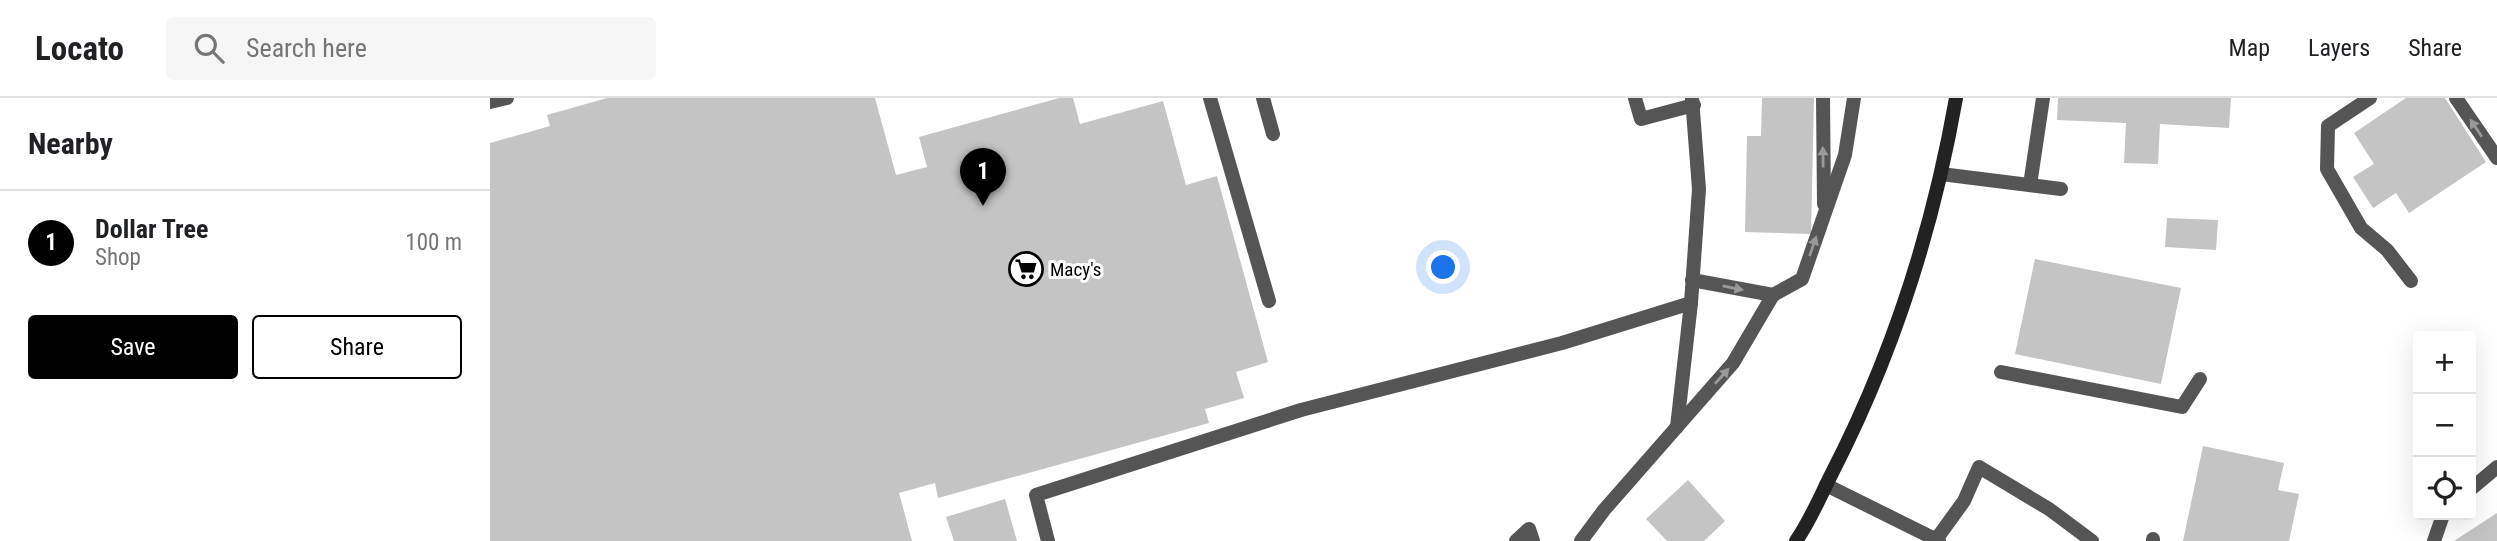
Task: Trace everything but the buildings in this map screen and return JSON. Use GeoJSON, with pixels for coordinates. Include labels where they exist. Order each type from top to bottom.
{"type":"FeatureCollection","features":[{"type":"Feature","properties":{"kind":"main road"},"geometry":{"type":"LineString","coordinates":[[1796,541],[1853,434],[1889,348],[1925,238],[1956,98]]}},
{"type":"Feature","properties":{"kind":"lane"},"geometry":{"type":"LineString","coordinates":[[490,103],[507,98]]}},
{"type":"Feature","properties":{"kind":"lane"},"geometry":{"type":"LineString","coordinates":[[1210,98],[1269,301]]}},
{"type":"Feature","properties":{"kind":"lane"},"geometry":{"type":"LineString","coordinates":[[1263,98],[1273,134]]}},
{"type":"Feature","properties":{"kind":"lane"},"geometry":{"type":"LineString","coordinates":[[1635,98],[1641,119],[1693,102],[1699,189],[1677,426]]}},
{"type":"Feature","properties":{"kind":"lane"},"geometry":{"type":"LineString","coordinates":[[1823,98],[1824,215]]}},
{"type":"Feature","properties":{"kind":"lane"},"geometry":{"type":"LineString","coordinates":[[1581,541],[1604,510],[1733,363],[1773,295],[1802,279],[1845,155],[1854,98]]}},
{"type":"Feature","properties":{"kind":"lane"},"geometry":{"type":"LineString","coordinates":[[2030,185],[2043,98]]}},
{"type":"Feature","properties":{"kind":"lane"},"geometry":{"type":"LineString","coordinates":[[2370,98],[2328,126],[2327,169],[2361,228],[2387,250],[2411,281]]}},
{"type":"Feature","properties":{"kind":"lane"},"geometry":{"type":"LineString","coordinates":[[2456,98],[2497,158]]}},
{"type":"Feature","properties":{"kind":"lane"},"geometry":{"type":"LineString","coordinates":[[1941,174],[2061,188]]}},
{"type":"Feature","properties":{"kind":"lane"},"geometry":{"type":"LineString","coordinates":[[1692,280],[1773,295]]}},
{"type":"Feature","properties":{"kind":"lane"},"geometry":{"type":"LineString","coordinates":[[1048,541],[1036,495],[1301,410],[1562,343],[1690,303]]}},
{"type":"Feature","properties":{"kind":"lane"},"geometry":{"type":"LineString","coordinates":[[2001,372],[2182,407],[2200,379]]}},
{"type":"Feature","properties":{"kind":"lane"},"geometry":{"type":"LineString","coordinates":[[1826,485],[1937,540],[1964,501],[1979,467],[2049,509],[2092,541]]}},
{"type":"Feature","properties":{"kind":"lane"},"geometry":{"type":"LineString","coordinates":[[2476,485],[2497,467]]}},
{"type":"Feature","properties":{"kind":"lane"},"geometry":{"type":"LineString","coordinates":[[2434,541],[2441,520]]}},
{"type":"Feature","properties":{"kind":"lane"},"geometry":{"type":"LineString","coordinates":[[1516,541],[1529,529],[1533,541]]}},
{"type":"Feature","properties":{"kind":"place","name":"Dollar Tree"},"geometry":{"type":"Point","coordinates":[983,206]}},
{"type":"Feature","properties":{"kind":"place","name":"Macy's"},"geometry":{"type":"Point","coordinates":[1026,269]}}]}
